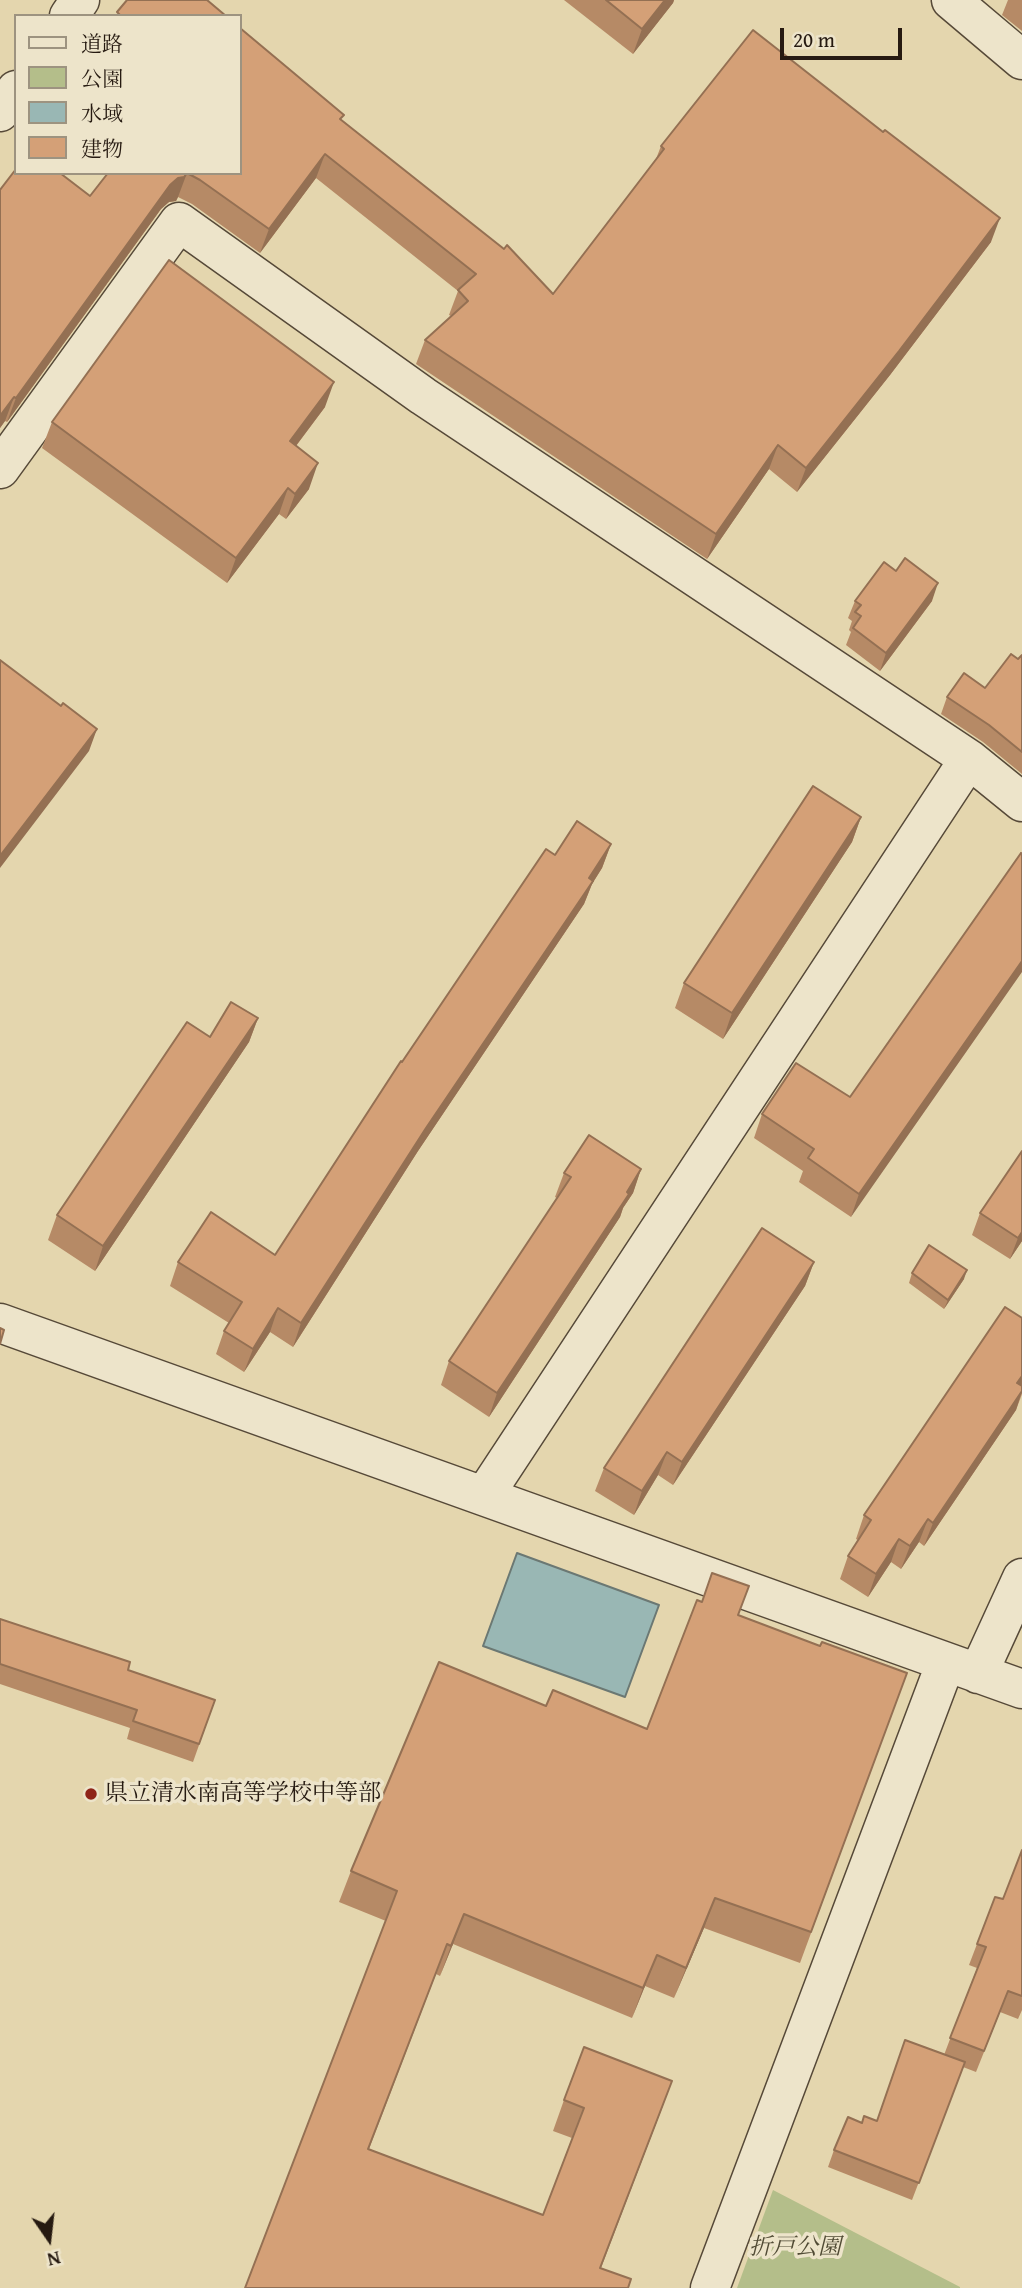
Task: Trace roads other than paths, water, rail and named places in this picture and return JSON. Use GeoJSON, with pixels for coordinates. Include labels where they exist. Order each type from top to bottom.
{"type":"FeatureCollection","features":[{"type":"Feature","properties":{"kind":"street"},"geometry":{"type":"LineString","coordinates":[[951,0],[1022,60]]}},
{"type":"Feature","properties":{"kind":"street"},"geometry":{"type":"LineString","coordinates":[[0,112],[14,93]]}},
{"type":"Feature","properties":{"kind":"street"},"geometry":{"type":"LineString","coordinates":[[0,469],[179,222],[423,396],[969,760],[1022,802]]}},
{"type":"Feature","properties":{"kind":"street"},"geometry":{"type":"LineString","coordinates":[[484,1496],[969,760]]}},
{"type":"Feature","properties":{"kind":"street"},"geometry":{"type":"LineString","coordinates":[[0,1323],[1022,1689]]}},
{"type":"Feature","properties":{"kind":"street"},"geometry":{"type":"LineString","coordinates":[[710,2288],[962,1668],[1022,1578]]}},
{"type":"Feature","properties":{"kind":"water"},"geometry":{"type":"Polygon","coordinates":[[[517,1553],[659,1605],[625,1697],[483,1646],[517,1553]]]}},
{"type":"Feature","properties":{"kind":"place","name":"県立清水南高等学校中等部"},"geometry":{"type":"Point","coordinates":[91,1794]}},
{"type":"Feature","properties":{"kind":"park label","name":"折戸公園"},"geometry":{"type":"Point","coordinates":[795,2248]}}]}
